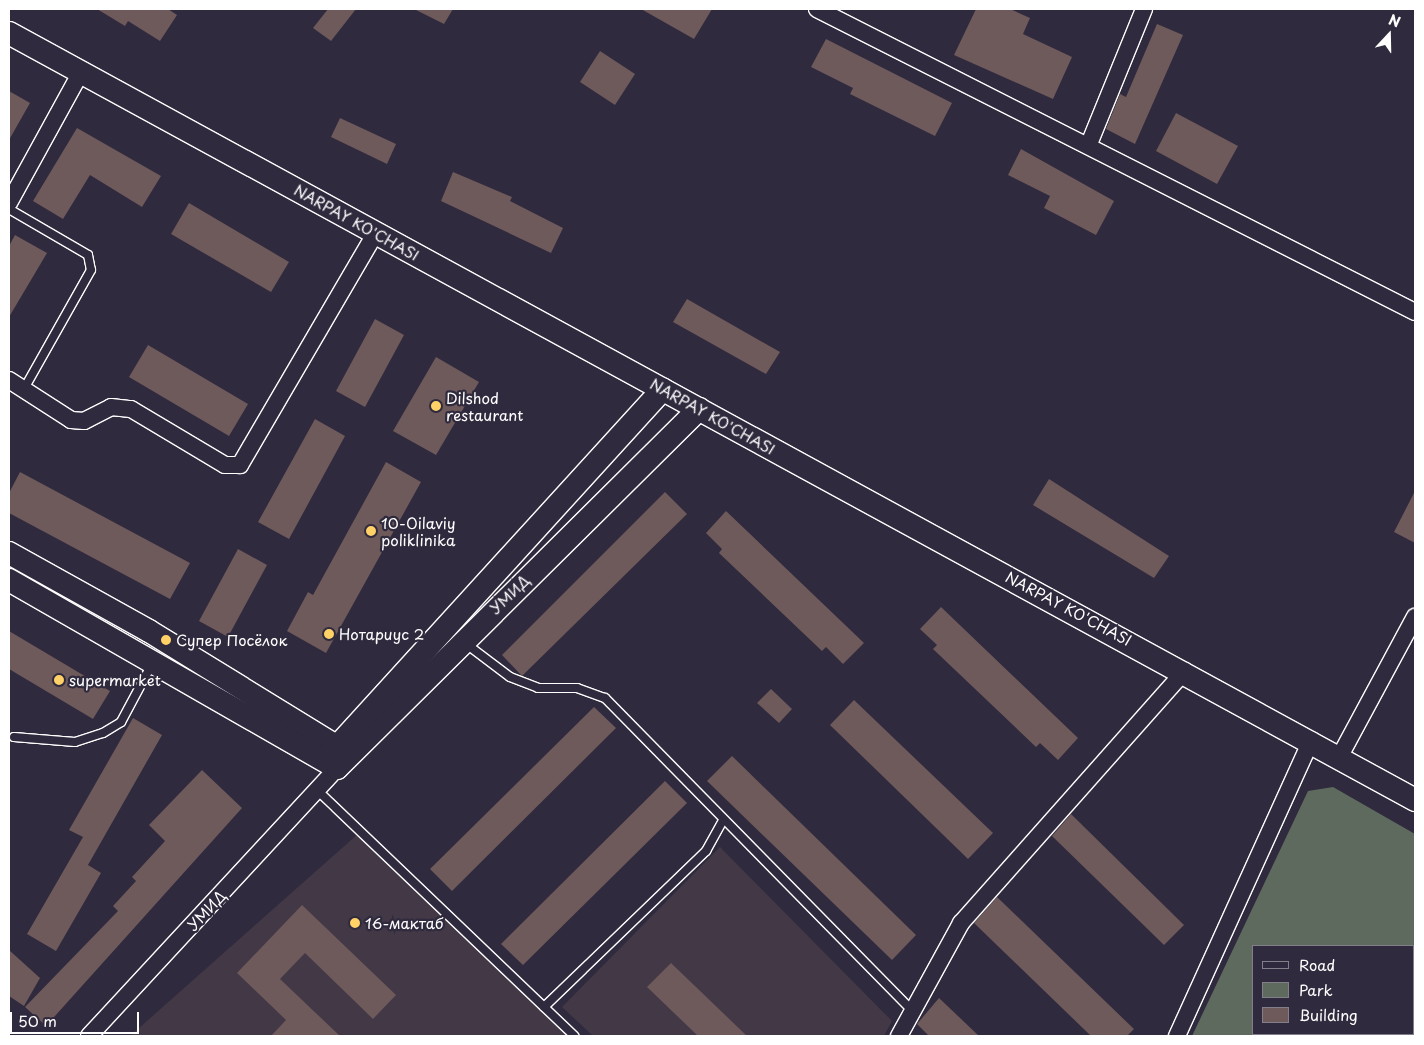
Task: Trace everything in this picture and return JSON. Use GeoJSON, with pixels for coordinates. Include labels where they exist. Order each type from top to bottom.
{"type":"FeatureCollection","features":[{"type":"Feature","properties":{"kind":"street"},"geometry":{"type":"LineString","coordinates":[[817,9],[1089,144],[1415,312]]}},
{"type":"Feature","properties":{"kind":"street"},"geometry":{"type":"LineString","coordinates":[[1089,144],[1144,9]]}},
{"type":"Feature","properties":{"kind":"street","name":"NARPAY KO'CHASI"},"geometry":{"type":"LineString","coordinates":[[9,33],[1185,671],[1340,756],[1415,800]]}},
{"type":"Feature","properties":{"kind":"street"},"geometry":{"type":"LineString","coordinates":[[9,203],[81,72]]}},
{"type":"Feature","properties":{"kind":"street"},"geometry":{"type":"LineString","coordinates":[[9,380],[71,420],[84,421],[111,407],[131,409],[225,465],[240,465],[376,232]]}},
{"type":"Feature","properties":{"kind":"street","name":"УМИД"},"geometry":{"type":"LineString","coordinates":[[89,1036],[332,767],[663,388]]}},
{"type":"Feature","properties":{"kind":"street","name":"УМИД"},"geometry":{"type":"LineString","coordinates":[[332,767],[699,409]]}},
{"type":"Feature","properties":{"kind":"street"},"geometry":{"type":"LineString","coordinates":[[9,553],[332,767]]}},
{"type":"Feature","properties":{"kind":"street"},"geometry":{"type":"LineString","coordinates":[[9,580],[154,662],[332,767]]}},
{"type":"Feature","properties":{"kind":"street"},"geometry":{"type":"LineString","coordinates":[[1340,756],[1415,617]]}},
{"type":"Feature","properties":{"kind":"street"},"geometry":{"type":"LineString","coordinates":[[898,1036],[910,1008],[961,923],[1185,671]]}},
{"type":"Feature","properties":{"kind":"street"},"geometry":{"type":"LineString","coordinates":[[1177,1036],[1311,740]]}},
{"type":"Feature","properties":{"kind":"lane"},"geometry":{"type":"LineString","coordinates":[[9,209],[88,255],[91,270],[24,389]]}},
{"type":"Feature","properties":{"kind":"lane"},"geometry":{"type":"LineString","coordinates":[[461,641],[510,677],[538,688],[577,688],[605,698],[910,1008]]}},
{"type":"Feature","properties":{"kind":"lane"},"geometry":{"type":"LineString","coordinates":[[14,737],[75,742],[103,733],[121,722],[154,662]]}},
{"type":"Feature","properties":{"kind":"lane"},"geometry":{"type":"LineString","coordinates":[[332,767],[544,1007],[574,1036]]}},
{"type":"Feature","properties":{"kind":"lane"},"geometry":{"type":"LineString","coordinates":[[544,1007],[706,851],[723,820]]}},
{"type":"Feature","properties":{"kind":"shaded area","name":"16-мактаб"},"geometry":{"type":"Polygon","coordinates":[[[359,833],[570,1036],[130,1036],[359,833]]]}},
{"type":"Feature","properties":{"kind":"shaded area"},"geometry":{"type":"Polygon","coordinates":[[[720,847],[892,1021],[884,1036],[593,1036],[562,1007],[720,847]]]}},
{"type":"Feature","properties":{"kind":"green space"},"geometry":{"type":"Polygon","coordinates":[[[1333,787],[1415,834],[1415,1036],[1192,1036],[1308,791],[1333,787]]]}},
{"type":"Feature","properties":{"kind":"building"},"geometry":{"type":"Polygon","coordinates":[[[97,9],[168,9],[177,15],[160,41],[128,21],[125,26],[97,9]]]}},
{"type":"Feature","properties":{"kind":"building"},"geometry":{"type":"Polygon","coordinates":[[[328,9],[356,9],[331,41],[313,28],[328,9]]]}},
{"type":"Feature","properties":{"kind":"building"},"geometry":{"type":"Polygon","coordinates":[[[414,9],[453,9],[444,24],[414,9]]]}},
{"type":"Feature","properties":{"kind":"building"},"geometry":{"type":"Polygon","coordinates":[[[641,9],[712,9],[694,39],[641,9]]]}},
{"type":"Feature","properties":{"kind":"building"},"geometry":{"type":"Polygon","coordinates":[[[976,9],[1010,9],[1030,18],[1023,34],[1072,57],[1053,99],[954,55],[976,9]]]}},
{"type":"Feature","properties":{"kind":"building"},"geometry":{"type":"Polygon","coordinates":[[[1157,24],[1183,35],[1135,144],[1106,129],[1120,94],[1126,97],[1157,24]]]}},
{"type":"Feature","properties":{"kind":"building"},"geometry":{"type":"Polygon","coordinates":[[[826,39],[952,103],[935,136],[850,94],[853,88],[811,67],[826,39]]]}},
{"type":"Feature","properties":{"kind":"building"},"geometry":{"type":"Polygon","coordinates":[[[600,51],[635,74],[615,105],[580,82],[600,51]]]}},
{"type":"Feature","properties":{"kind":"building"},"geometry":{"type":"Polygon","coordinates":[[[9,91],[30,103],[9,140],[9,91]]]}},
{"type":"Feature","properties":{"kind":"building"},"geometry":{"type":"Polygon","coordinates":[[[1176,113],[1238,146],[1217,184],[1156,151],[1176,113]]]}},
{"type":"Feature","properties":{"kind":"building"},"geometry":{"type":"Polygon","coordinates":[[[340,118],[396,144],[387,164],[331,137],[340,118]]]}},
{"type":"Feature","properties":{"kind":"building"},"geometry":{"type":"Polygon","coordinates":[[[77,128],[161,176],[142,207],[90,175],[63,219],[33,201],[77,128]]]}},
{"type":"Feature","properties":{"kind":"building"},"geometry":{"type":"Polygon","coordinates":[[[1021,149],[1114,201],[1096,235],[1044,208],[1050,196],[1008,175],[1021,149]]]}},
{"type":"Feature","properties":{"kind":"building"},"geometry":{"type":"Polygon","coordinates":[[[453,172],[512,197],[510,201],[563,228],[551,253],[441,201],[453,172]]]}},
{"type":"Feature","properties":{"kind":"building"},"geometry":{"type":"Polygon","coordinates":[[[189,203],[289,262],[271,292],[171,234],[189,203]]]}},
{"type":"Feature","properties":{"kind":"building"},"geometry":{"type":"Polygon","coordinates":[[[15,235],[47,253],[9,317],[9,246],[15,235]]]}},
{"type":"Feature","properties":{"kind":"building"},"geometry":{"type":"Polygon","coordinates":[[[687,299],[780,352],[766,374],[673,322],[687,299]]]}},
{"type":"Feature","properties":{"kind":"building"},"geometry":{"type":"Polygon","coordinates":[[[375,319],[404,335],[365,407],[336,391],[375,319]]]}},
{"type":"Feature","properties":{"kind":"building"},"geometry":{"type":"Polygon","coordinates":[[[148,345],[248,404],[229,436],[129,377],[148,345]]]}},
{"type":"Feature","properties":{"kind":"building","name":"Dilshod restaurant"},"geometry":{"type":"Polygon","coordinates":[[[436,357],[479,382],[436,455],[393,431],[436,357]]]}},
{"type":"Feature","properties":{"kind":"building"},"geometry":{"type":"Polygon","coordinates":[[[315,419],[345,436],[289,539],[258,522],[315,419]]]}},
{"type":"Feature","properties":{"kind":"building","name":"10-Oilaviy poliklinika"},"geometry":{"type":"Polygon","coordinates":[[[386,462],[421,482],[326,653],[287,631],[308,592],[313,595],[386,462]]]}},
{"type":"Feature","properties":{"kind":"building"},"geometry":{"type":"Polygon","coordinates":[[[20,472],[190,563],[170,599],[9,513],[9,493],[20,472]]]}},
{"type":"Feature","properties":{"kind":"building"},"geometry":{"type":"Polygon","coordinates":[[[1049,479],[1169,556],[1154,578],[1033,505],[1049,479]]]}},
{"type":"Feature","properties":{"kind":"building"},"geometry":{"type":"Polygon","coordinates":[[[1415,491],[1415,543],[1394,532],[1415,491]]]}},
{"type":"Feature","properties":{"kind":"building"},"geometry":{"type":"Polygon","coordinates":[[[665,492],[687,514],[522,676],[502,655],[665,492]]]}},
{"type":"Feature","properties":{"kind":"building"},"geometry":{"type":"Polygon","coordinates":[[[726,511],[864,643],[843,664],[826,647],[822,651],[719,553],[722,549],[706,533],[726,511]]]}},
{"type":"Feature","properties":{"kind":"building"},"geometry":{"type":"Polygon","coordinates":[[[238,549],[267,565],[228,637],[199,621],[238,549]]]}},
{"type":"Feature","properties":{"kind":"building"},"geometry":{"type":"Polygon","coordinates":[[[941,607],[1078,738],[1058,760],[1040,743],[1036,747],[933,649],[937,645],[920,629],[941,607]]]}},
{"type":"Feature","properties":{"kind":"building","name":"supermarket"},"geometry":{"type":"Polygon","coordinates":[[[9,631],[110,691],[93,719],[9,669],[9,631]]]}},
{"type":"Feature","properties":{"kind":"building"},"geometry":{"type":"Polygon","coordinates":[[[771,689],[792,709],[779,723],[757,703],[771,689]]]}},
{"type":"Feature","properties":{"kind":"building"},"geometry":{"type":"Polygon","coordinates":[[[854,700],[993,833],[968,859],[830,725],[854,700]]]}},
{"type":"Feature","properties":{"kind":"building"},"geometry":{"type":"Polygon","coordinates":[[[594,707],[616,728],[452,891],[430,869],[594,707]]]}},
{"type":"Feature","properties":{"kind":"building"},"geometry":{"type":"Polygon","coordinates":[[[133,718],[162,735],[88,865],[101,873],[56,951],[27,934],[83,837],[69,830],[133,718]]]}},
{"type":"Feature","properties":{"kind":"building"},"geometry":{"type":"Polygon","coordinates":[[[732,756],[916,935],[892,960],[707,781],[732,756]]]}},
{"type":"Feature","properties":{"kind":"building"},"geometry":{"type":"Polygon","coordinates":[[[202,770],[242,808],[46,1026],[25,1007],[118,911],[113,906],[136,881],[132,877],[165,841],[149,825],[202,770]]]}},
{"type":"Feature","properties":{"kind":"building"},"geometry":{"type":"Polygon","coordinates":[[[665,781],[687,803],[523,965],[501,944],[665,781]]]}},
{"type":"Feature","properties":{"kind":"building"},"geometry":{"type":"Polygon","coordinates":[[[1071,814],[1184,925],[1164,945],[1052,836],[1071,814]]]}},
{"type":"Feature","properties":{"kind":"building"},"geometry":{"type":"Polygon","coordinates":[[[997,897],[1134,1029],[1127,1036],[1091,1036],[974,923],[997,897]]]}},
{"type":"Feature","properties":{"kind":"building"},"geometry":{"type":"Polygon","coordinates":[[[302,905],[396,995],[373,1019],[305,953],[280,979],[340,1036],[271,1036],[286,1020],[237,973],[302,905]]]}},
{"type":"Feature","properties":{"kind":"building"},"geometry":{"type":"Polygon","coordinates":[[[9,950],[40,978],[24,1006],[9,996],[9,950]]]}},
{"type":"Feature","properties":{"kind":"building"},"geometry":{"type":"Polygon","coordinates":[[[671,963],[747,1036],[698,1036],[647,987],[671,963]]]}},
{"type":"Feature","properties":{"kind":"building"},"geometry":{"type":"Polygon","coordinates":[[[939,998],[979,1036],[929,1036],[917,1024],[939,998]]]}},
{"type":"Feature","properties":{"kind":"place","name":"Dilshod restaurant"},"geometry":{"type":"Point","coordinates":[436,406]}},
{"type":"Feature","properties":{"kind":"place","name":"10-Oilaviy poliklinika"},"geometry":{"type":"Point","coordinates":[371,531]}},
{"type":"Feature","properties":{"kind":"place","name":"Нотариус 2"},"geometry":{"type":"Point","coordinates":[329,634]}},
{"type":"Feature","properties":{"kind":"place","name":"Супер Посёлок"},"geometry":{"type":"Point","coordinates":[166,640]}},
{"type":"Feature","properties":{"kind":"place","name":"supermarket"},"geometry":{"type":"Point","coordinates":[59,680]}},
{"type":"Feature","properties":{"kind":"place","name":"16-мактаб"},"geometry":{"type":"Point","coordinates":[355,923]}}]}
